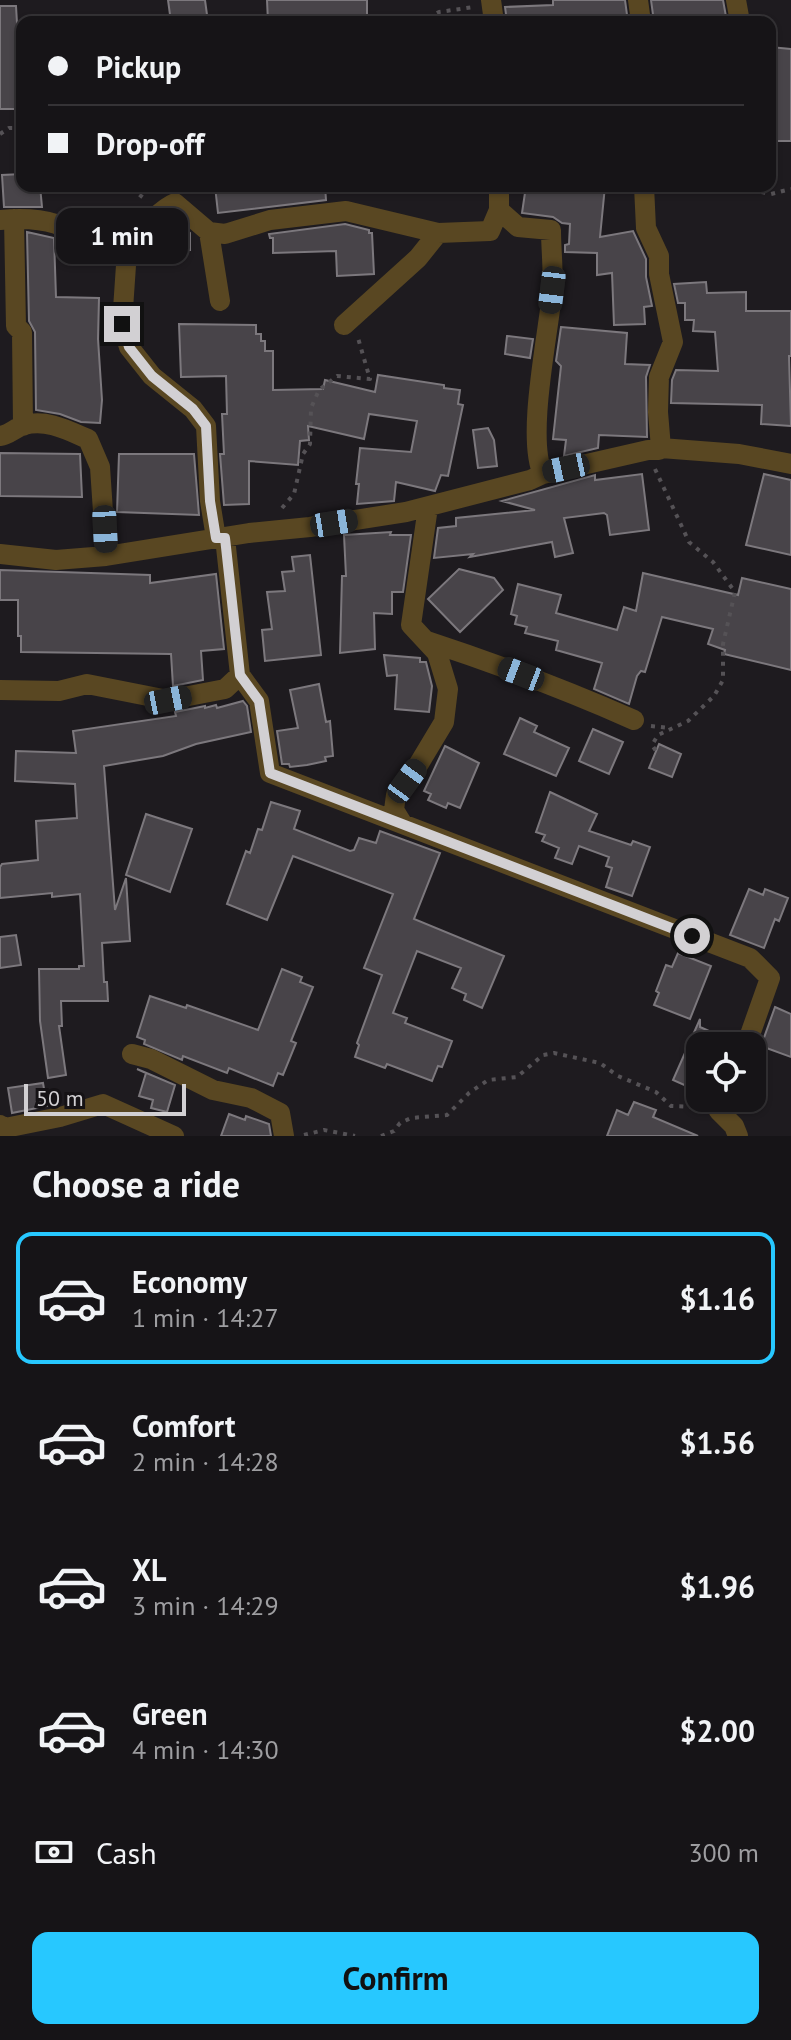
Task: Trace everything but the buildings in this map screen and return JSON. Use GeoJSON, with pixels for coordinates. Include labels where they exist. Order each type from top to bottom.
{"type":"FeatureCollection","features":[{"type":"Feature","properties":{"kind":"street"},"geometry":{"type":"LineString","coordinates":[[23,426],[22,332],[16,326],[7,220],[26,218],[60,225],[76,236],[128,236],[140,231],[166,207],[175,203],[209,232],[225,234],[270,220],[346,211],[438,233],[490,231],[499,210],[499,192]]}},
{"type":"Feature","properties":{"kind":"street"},"geometry":{"type":"LineString","coordinates":[[644,192],[646,228],[659,256],[659,274],[673,342],[659,377],[660,449]]}},
{"type":"Feature","properties":{"kind":"street"},"geometry":{"type":"LineString","coordinates":[[499,210],[518,227],[551,230],[552,290],[537,445],[543,474]]}},
{"type":"Feature","properties":{"kind":"street"},"geometry":{"type":"LineString","coordinates":[[209,232],[220,301]]}},
{"type":"Feature","properties":{"kind":"street"},"geometry":{"type":"LineString","coordinates":[[350,320],[418,258],[438,233]]}},
{"type":"Feature","properties":{"kind":"street"},"geometry":{"type":"LineString","coordinates":[[128,236],[122,324],[129,347],[152,376],[193,409],[206,426],[210,501],[221,538],[240,675],[259,701],[270,773],[750,958],[770,978],[751,1032]]}},
{"type":"Feature","properties":{"kind":"street"},"geometry":{"type":"LineString","coordinates":[[0,436],[23,426],[52,424],[88,439],[100,467],[106,556]]}},
{"type":"Feature","properties":{"kind":"street"},"geometry":{"type":"LineString","coordinates":[[0,554],[56,560],[106,556],[428,507],[543,474],[648,450],[739,454],[791,464]]}},
{"type":"Feature","properties":{"kind":"street"},"geometry":{"type":"LineString","coordinates":[[402,823],[394,810],[396,795],[444,722],[448,689],[437,653],[411,625],[428,507]]}},
{"type":"Feature","properties":{"kind":"street"},"geometry":{"type":"LineString","coordinates":[[427,641],[552,685],[634,720]]}},
{"type":"Feature","properties":{"kind":"street"},"geometry":{"type":"LineString","coordinates":[[0,690],[59,691],[87,684],[168,700],[225,689],[240,675]]}},
{"type":"Feature","properties":{"kind":"street"},"geometry":{"type":"LineString","coordinates":[[132,1054],[151,1059],[213,1090],[251,1098],[280,1113],[284,1136]]}},
{"type":"Feature","properties":{"kind":"street"},"geometry":{"type":"LineString","coordinates":[[0,1125],[5,1128],[60,1117],[103,1104],[174,1136]]}},
{"type":"Feature","properties":{"kind":"street"},"geometry":{"type":"LineString","coordinates":[[726,1112],[738,1136]]}},
{"type":"Feature","properties":{"kind":"path"},"geometry":{"type":"LineString","coordinates":[[431,16],[482,6],[491,0]]}},
{"type":"Feature","properties":{"kind":"path"},"geometry":{"type":"LineString","coordinates":[[761,192],[771,194],[791,189]]}},
{"type":"Feature","properties":{"kind":"path"},"geometry":{"type":"LineString","coordinates":[[276,512],[286,506],[294,494],[303,454],[310,444],[311,408],[319,390],[337,376],[370,379],[350,320]]}},
{"type":"Feature","properties":{"kind":"path"},"geometry":{"type":"LineString","coordinates":[[656,751],[652,745],[658,735],[688,721],[714,696],[723,680],[723,644],[735,592],[713,562],[689,542],[683,532],[655,472],[655,458],[660,449]]}},
{"type":"Feature","properties":{"kind":"path"},"geometry":{"type":"LineString","coordinates":[[381,1136],[394,1131],[400,1123],[411,1118],[447,1115],[469,1093],[488,1080],[517,1077],[543,1055],[554,1053],[600,1063],[618,1076],[656,1092],[671,1106],[686,1106]]}},
{"type":"Feature","properties":{"kind":"path"},"geometry":{"type":"LineString","coordinates":[[301,1136],[324,1130],[355,1136]]}},
{"type":"Feature","properties":{"kind":"route"},"geometry":{"type":"LineString","coordinates":[[122,324],[129,347],[152,376],[193,409],[206,426],[210,501],[216,538],[225,538],[240,675],[259,701],[270,773],[692,936]]}}]}
